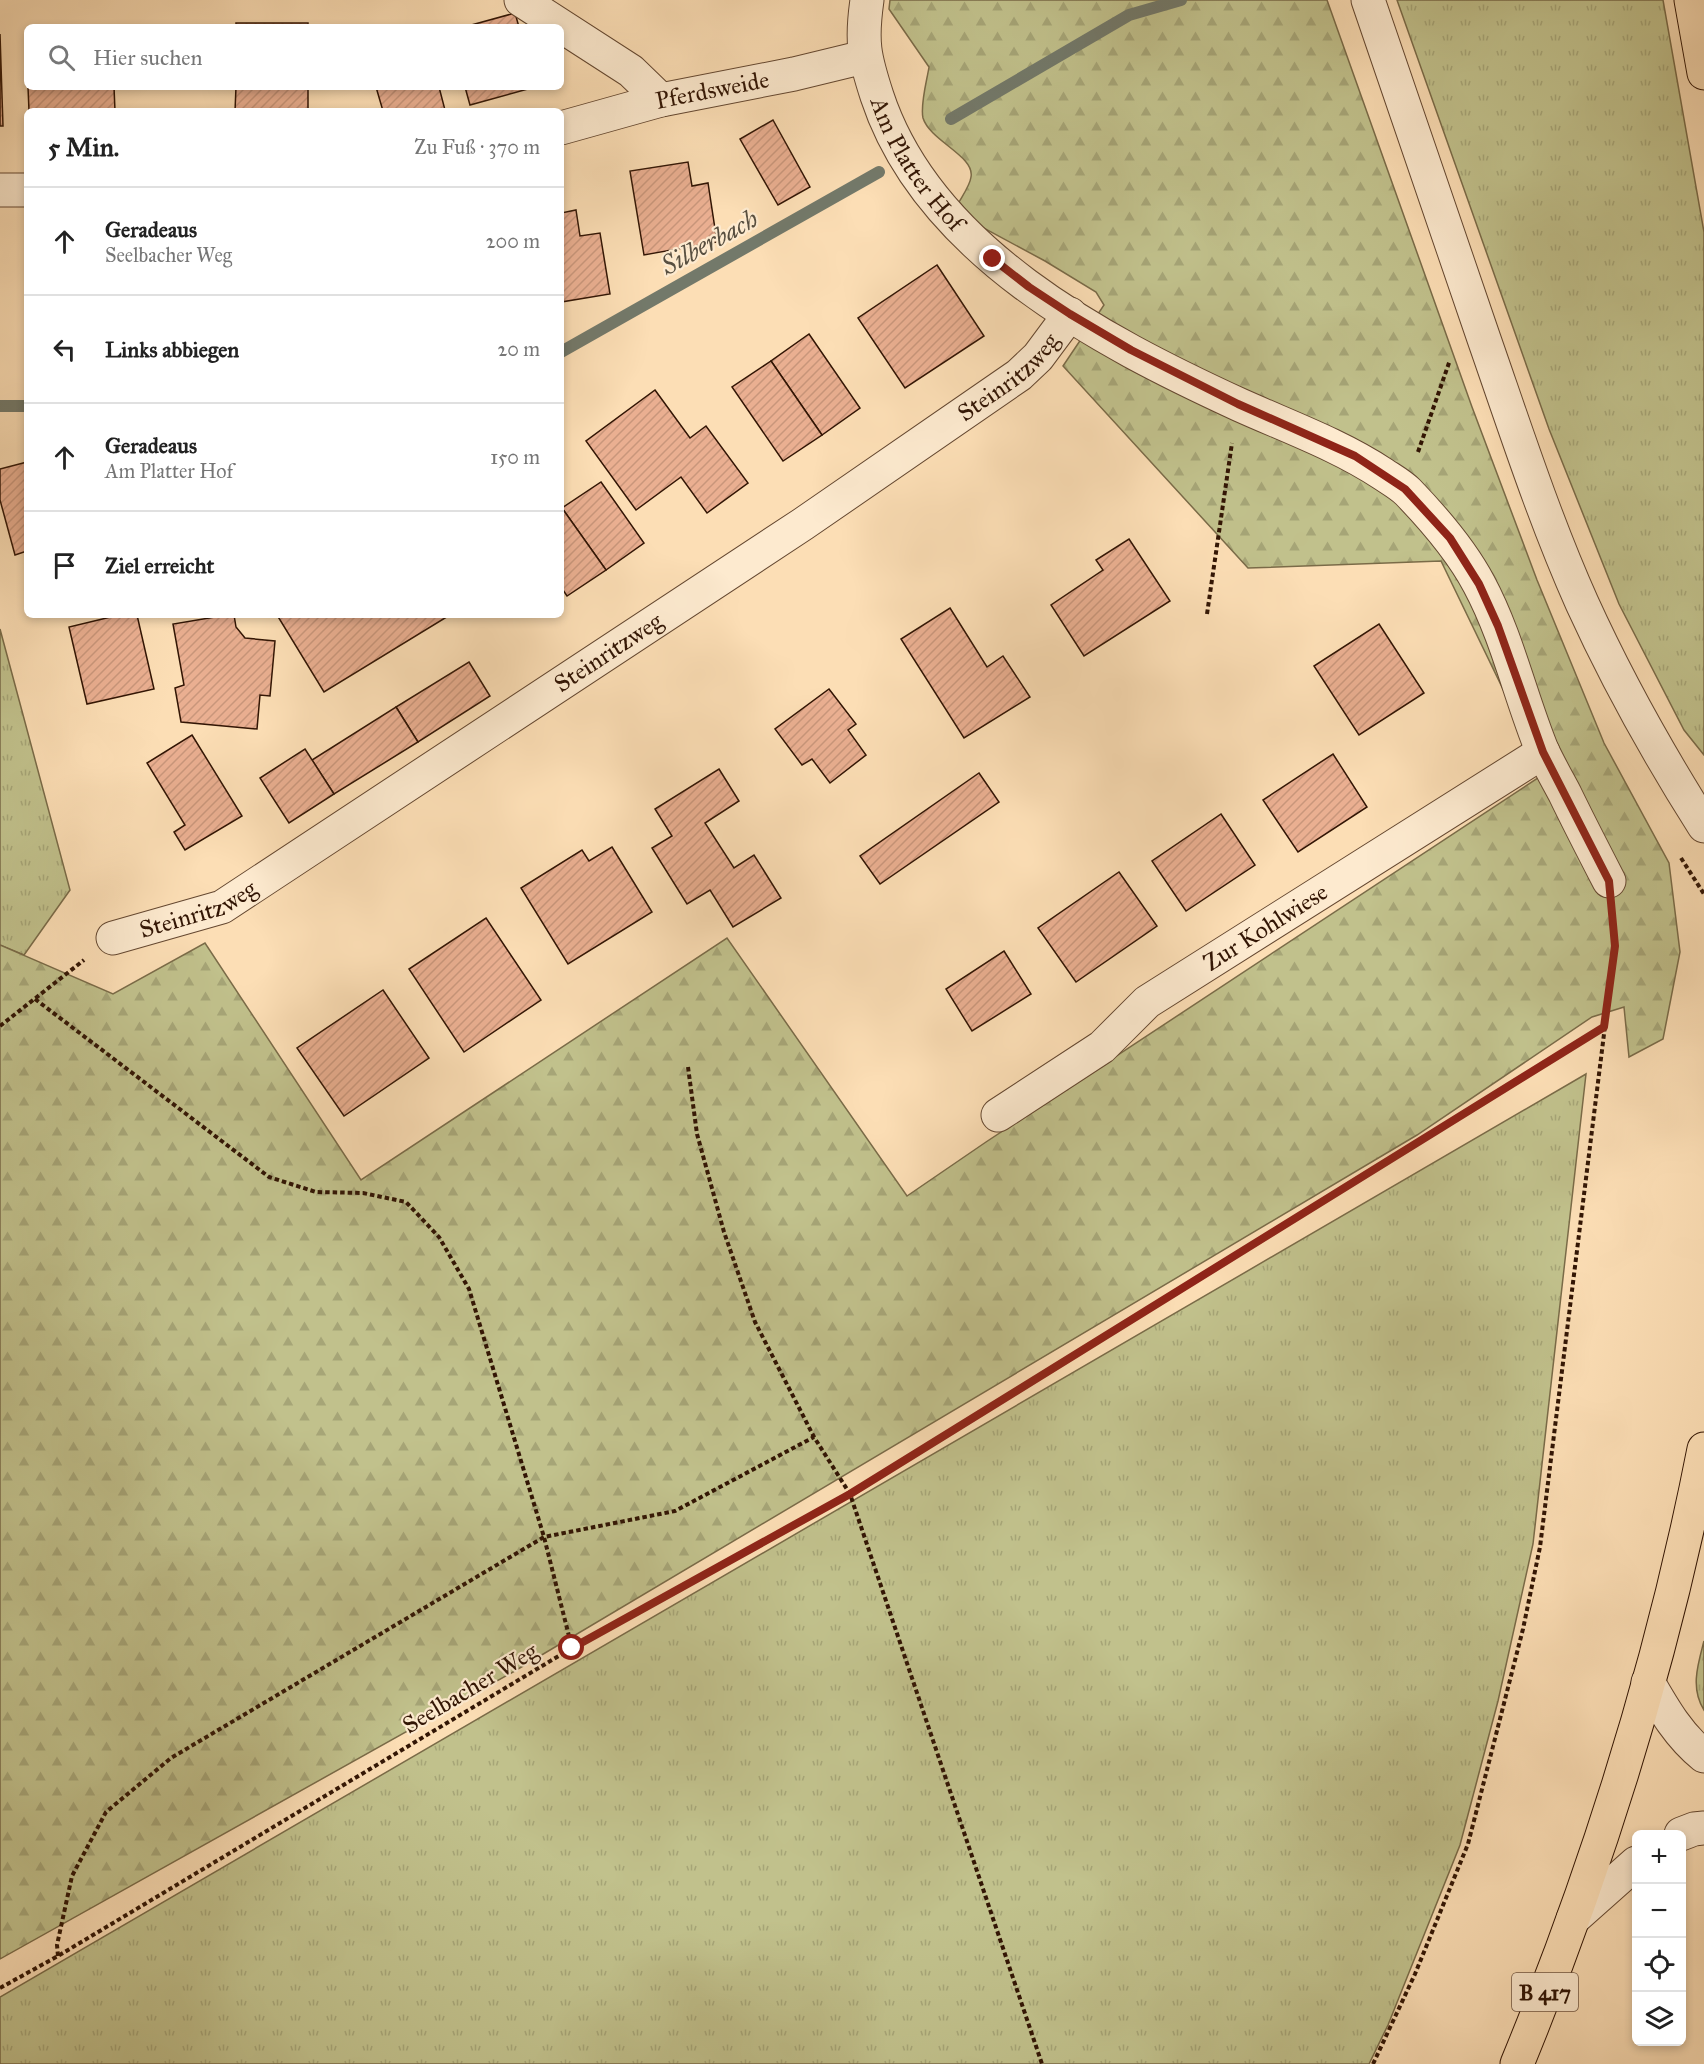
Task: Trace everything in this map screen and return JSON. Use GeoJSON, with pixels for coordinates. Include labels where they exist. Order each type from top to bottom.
{"type":"FeatureCollection","features":[{"type":"Feature","properties":{"kind":"main road"},"geometry":{"type":"LineString","coordinates":[[1691,0],[1704,73]]}},
{"type":"Feature","properties":{"kind":"main road","name":"B 417"},"geometry":{"type":"LineString","coordinates":[[1517,2064],[1573,1919],[1612,1801],[1648,1682],[1704,1449]]}},
{"type":"Feature","properties":{"kind":"street"},"geometry":{"type":"LineString","coordinates":[[521,0],[558,24]]}},
{"type":"Feature","properties":{"kind":"street","name":"Am Platter Hof"},"geometry":{"type":"LineString","coordinates":[[867,0],[863,28],[864,57],[884,116],[896,143],[916,174],[943,208],[993,259],[1029,287],[1131,350],[1238,404],[1355,456],[1405,489],[1450,538],[1479,584],[1498,626],[1543,752],[1609,881]]}},
{"type":"Feature","properties":{"kind":"street"},"geometry":{"type":"LineString","coordinates":[[1368,0],[1540,499],[1582,601],[1617,676],[1704,826]]}},
{"type":"Feature","properties":{"kind":"street"},"geometry":{"type":"LineString","coordinates":[[564,28],[631,71],[661,100]]}},
{"type":"Feature","properties":{"kind":"street","name":"Pferdsweide"},"geometry":{"type":"LineString","coordinates":[[564,127],[661,100],[795,74],[864,57]]}},
{"type":"Feature","properties":{"kind":"street"},"geometry":{"type":"LineString","coordinates":[[0,190],[24,190]]}},
{"type":"Feature","properties":{"kind":"street","name":"Steinritzweg"},"geometry":{"type":"LineString","coordinates":[[112,938],[222,908],[803,524],[1019,375],[1038,357],[1070,314]]}},
{"type":"Feature","properties":{"kind":"street","name":"Zur Kohlwiese"},"geometry":{"type":"LineString","coordinates":[[998,1115],[1102,1047],[1147,1002],[1543,752]]}},
{"type":"Feature","properties":{"kind":"street"},"geometry":{"type":"LineString","coordinates":[[1648,1682],[1671,1721],[1692,1746],[1704,1756]]}},
{"type":"Feature","properties":{"kind":"street"},"geometry":{"type":"LineString","coordinates":[[1686,1832],[1704,1828]]}},
{"type":"Feature","properties":{"kind":"street"},"geometry":{"type":"LineString","coordinates":[[1573,1919],[1632,1867]]}},
{"type":"Feature","properties":{"kind":"path"},"geometry":{"type":"LineString","coordinates":[[1405,489],[1453,353]]}},
{"type":"Feature","properties":{"kind":"path"},"geometry":{"type":"LineString","coordinates":[[1207,614],[1238,404]]}},
{"type":"Feature","properties":{"kind":"path"},"geometry":{"type":"LineString","coordinates":[[1677,852],[1704,894]]}},
{"type":"Feature","properties":{"kind":"path"},"geometry":{"type":"LineString","coordinates":[[1373,2064],[1415,1974],[1468,1844],[1523,1629],[1540,1547],[1615,946],[1609,881]]}},
{"type":"Feature","properties":{"kind":"path"},"geometry":{"type":"LineString","coordinates":[[0,1026],[112,938]]}},
{"type":"Feature","properties":{"kind":"path"},"geometry":{"type":"LineString","coordinates":[[35,999],[269,1176],[316,1192],[363,1193],[406,1202],[439,1237],[469,1289],[544,1537],[572,1648]]}},
{"type":"Feature","properties":{"kind":"path","name":"Seelbacher Weg"},"geometry":{"type":"LineString","coordinates":[[0,1988],[58,1956],[572,1648],[850,1494],[1604,1027]]}},
{"type":"Feature","properties":{"kind":"path"},"geometry":{"type":"LineString","coordinates":[[688,1067],[697,1134],[724,1232],[755,1322],[814,1437],[850,1494],[1042,2064]]}},
{"type":"Feature","properties":{"kind":"path"},"geometry":{"type":"LineString","coordinates":[[58,1956],[57,1945],[72,1876],[106,1812],[171,1758],[544,1537],[675,1511],[814,1437]]}},
{"type":"Feature","properties":{"kind":"green space"},"geometry":{"type":"Polygon","coordinates":[[[890,0],[1327,0],[1472,407],[1537,580],[1604,743],[1669,863],[1680,952],[1663,1039],[1629,1057],[1624,1007],[1592,1017],[1417,1135],[513,1672],[0,1959],[0,945],[113,994],[205,943],[361,1180],[727,938],[907,1196],[1544,774],[1441,561],[1248,568],[1063,366],[1104,305],[1096,292],[978,225],[959,202],[971,177],[970,169],[959,155],[934,134],[923,118],[923,100],[929,67],[889,9],[890,0]]]}},
{"type":"Feature","properties":{"kind":"green space"},"geometry":{"type":"Polygon","coordinates":[[[1397,0],[1663,0],[1704,232],[1704,755],[1684,730],[1619,604],[1549,429],[1397,0]]]}},
{"type":"Feature","properties":{"kind":"green space"},"geometry":{"type":"Polygon","coordinates":[[[0,629],[70,890],[24,955],[0,945],[0,629]]]}},
{"type":"Feature","properties":{"kind":"green space"},"geometry":{"type":"Polygon","coordinates":[[[1586,1074],[1533,1544],[1498,1701],[1460,1845],[1388,2025],[1369,2064],[0,2064],[0,1997],[1586,1074]]]}},
{"type":"Feature","properties":{"kind":"green space"},"geometry":{"type":"Polygon","coordinates":[[[1704,1641],[1704,1710],[1697,1693],[1696,1676],[1704,1641]]]}},
{"type":"Feature","properties":{"kind":"building"},"geometry":{"type":"Polygon","coordinates":[[[515,13],[518,24],[475,24],[515,13]]]}},
{"type":"Feature","properties":{"kind":"building"},"geometry":{"type":"Polygon","coordinates":[[[236,23],[308,23],[308,24],[236,23]]]}},
{"type":"Feature","properties":{"kind":"building"},"geometry":{"type":"Polygon","coordinates":[[[0,34],[3,126],[0,126],[0,34]]]}},
{"type":"Feature","properties":{"kind":"building"},"geometry":{"type":"Polygon","coordinates":[[[28,90],[114,90],[115,108],[29,108],[28,90]]]}},
{"type":"Feature","properties":{"kind":"building"},"geometry":{"type":"Polygon","coordinates":[[[236,90],[308,90],[308,108],[235,108],[236,90]]]}},
{"type":"Feature","properties":{"kind":"building"},"geometry":{"type":"Polygon","coordinates":[[[377,90],[440,90],[444,108],[382,108],[377,90]]]}},
{"type":"Feature","properties":{"kind":"building"},"geometry":{"type":"Polygon","coordinates":[[[466,90],[524,90],[470,105],[466,90]]]}},
{"type":"Feature","properties":{"kind":"building"},"geometry":{"type":"Polygon","coordinates":[[[773,120],[810,187],[778,205],[740,139],[773,120]]]}},
{"type":"Feature","properties":{"kind":"building"},"geometry":{"type":"Polygon","coordinates":[[[688,162],[692,186],[708,183],[717,242],[644,255],[630,171],[688,162]]]}},
{"type":"Feature","properties":{"kind":"building"},"geometry":{"type":"Polygon","coordinates":[[[576,210],[580,236],[600,233],[610,294],[564,302],[564,212],[576,210]]]}},
{"type":"Feature","properties":{"kind":"building"},"geometry":{"type":"Polygon","coordinates":[[[937,265],[984,336],[905,388],[858,318],[937,265]]]}},
{"type":"Feature","properties":{"kind":"building"},"geometry":{"type":"Polygon","coordinates":[[[809,334],[860,408],[822,435],[771,361],[809,334]]]}},
{"type":"Feature","properties":{"kind":"building"},"geometry":{"type":"Polygon","coordinates":[[[771,361],[822,435],[783,461],[732,387],[771,361]]]}},
{"type":"Feature","properties":{"kind":"building"},"geometry":{"type":"Polygon","coordinates":[[[655,390],[690,438],[706,426],[748,483],[707,513],[681,477],[636,510],[586,441],[655,390]]]}},
{"type":"Feature","properties":{"kind":"building"},"geometry":{"type":"Polygon","coordinates":[[[24,463],[24,552],[15,555],[0,500],[0,469],[24,463]]]}},
{"type":"Feature","properties":{"kind":"building"},"geometry":{"type":"Polygon","coordinates":[[[601,482],[644,543],[606,570],[564,511],[564,507],[601,482]]]}},
{"type":"Feature","properties":{"kind":"building"},"geometry":{"type":"Polygon","coordinates":[[[564,511],[606,570],[567,596],[564,592],[564,511]]]}},
{"type":"Feature","properties":{"kind":"building"},"geometry":{"type":"Polygon","coordinates":[[[1129,539],[1170,601],[1084,656],[1051,605],[1103,570],[1096,560],[1129,539]]]}},
{"type":"Feature","properties":{"kind":"building"},"geometry":{"type":"Polygon","coordinates":[[[950,608],[987,667],[1003,656],[1030,697],[964,738],[901,639],[950,608]]]}},
{"type":"Feature","properties":{"kind":"building"},"geometry":{"type":"Polygon","coordinates":[[[106,618],[138,618],[154,689],[87,704],[69,627],[106,618]]]}},
{"type":"Feature","properties":{"kind":"building"},"geometry":{"type":"Polygon","coordinates":[[[209,618],[234,618],[236,627],[245,638],[275,641],[270,696],[260,695],[257,729],[181,722],[175,688],[184,685],[173,624],[209,618]]]}},
{"type":"Feature","properties":{"kind":"building"},"geometry":{"type":"Polygon","coordinates":[[[279,618],[445,618],[324,692],[279,618]]]}},
{"type":"Feature","properties":{"kind":"building"},"geometry":{"type":"Polygon","coordinates":[[[1379,624],[1424,693],[1359,735],[1314,666],[1379,624]]]}},
{"type":"Feature","properties":{"kind":"building"},"geometry":{"type":"Polygon","coordinates":[[[469,662],[490,696],[418,742],[396,707],[469,662]]]}},
{"type":"Feature","properties":{"kind":"building"},"geometry":{"type":"Polygon","coordinates":[[[829,689],[856,724],[848,730],[866,755],[830,783],[812,759],[802,765],[775,729],[829,689]]]}},
{"type":"Feature","properties":{"kind":"building"},"geometry":{"type":"Polygon","coordinates":[[[396,707],[418,742],[334,794],[312,760],[396,707]]]}},
{"type":"Feature","properties":{"kind":"building"},"geometry":{"type":"Polygon","coordinates":[[[192,735],[242,816],[185,850],[174,832],[185,825],[147,763],[192,735]]]}},
{"type":"Feature","properties":{"kind":"building"},"geometry":{"type":"Polygon","coordinates":[[[305,749],[334,794],[289,823],[260,778],[305,749]]]}},
{"type":"Feature","properties":{"kind":"building"},"geometry":{"type":"Polygon","coordinates":[[[1333,754],[1367,807],[1298,852],[1263,800],[1333,754]]]}},
{"type":"Feature","properties":{"kind":"building"},"geometry":{"type":"Polygon","coordinates":[[[719,769],[739,801],[705,823],[734,868],[754,855],[781,898],[733,927],[710,890],[687,904],[652,848],[672,836],[655,809],[719,769]]]}},
{"type":"Feature","properties":{"kind":"building"},"geometry":{"type":"Polygon","coordinates":[[[979,773],[999,802],[880,884],[860,856],[979,773]]]}},
{"type":"Feature","properties":{"kind":"building"},"geometry":{"type":"Polygon","coordinates":[[[1221,814],[1255,865],[1186,911],[1152,861],[1221,814]]]}},
{"type":"Feature","properties":{"kind":"building"},"geometry":{"type":"Polygon","coordinates":[[[612,847],[652,912],[568,964],[521,888],[582,850],[589,861],[612,847]]]}},
{"type":"Feature","properties":{"kind":"building"},"geometry":{"type":"Polygon","coordinates":[[[1119,872],[1157,926],[1076,982],[1038,928],[1119,872]]]}},
{"type":"Feature","properties":{"kind":"building"},"geometry":{"type":"Polygon","coordinates":[[[486,918],[541,1000],[464,1052],[409,969],[486,918]]]}},
{"type":"Feature","properties":{"kind":"building"},"geometry":{"type":"Polygon","coordinates":[[[1004,951],[1031,994],[972,1031],[946,989],[1004,951]]]}},
{"type":"Feature","properties":{"kind":"building"},"geometry":{"type":"Polygon","coordinates":[[[383,990],[429,1058],[344,1116],[297,1048],[383,990]]]}},
{"type":"Feature","properties":{"kind":"waterway","name":"Silberbach"},"geometry":{"type":"LineString","coordinates":[[951,119],[1129,15],[1181,0]]}},
{"type":"Feature","properties":{"kind":"waterway","name":"Silberbach"},"geometry":{"type":"LineString","coordinates":[[564,350],[879,172]]}},
{"type":"Feature","properties":{"kind":"waterway","name":"Silberbach"},"geometry":{"type":"LineString","coordinates":[[0,406],[24,406]]}},
{"type":"Feature","properties":{"kind":"route"},"geometry":{"type":"LineString","coordinates":[[572,1648],[850,1494],[1604,1027],[1615,946],[1609,881],[1543,752],[1498,626],[1479,584],[1450,538],[1405,489],[1355,456],[1238,404],[1131,350],[1029,287],[993,259]]}}]}
